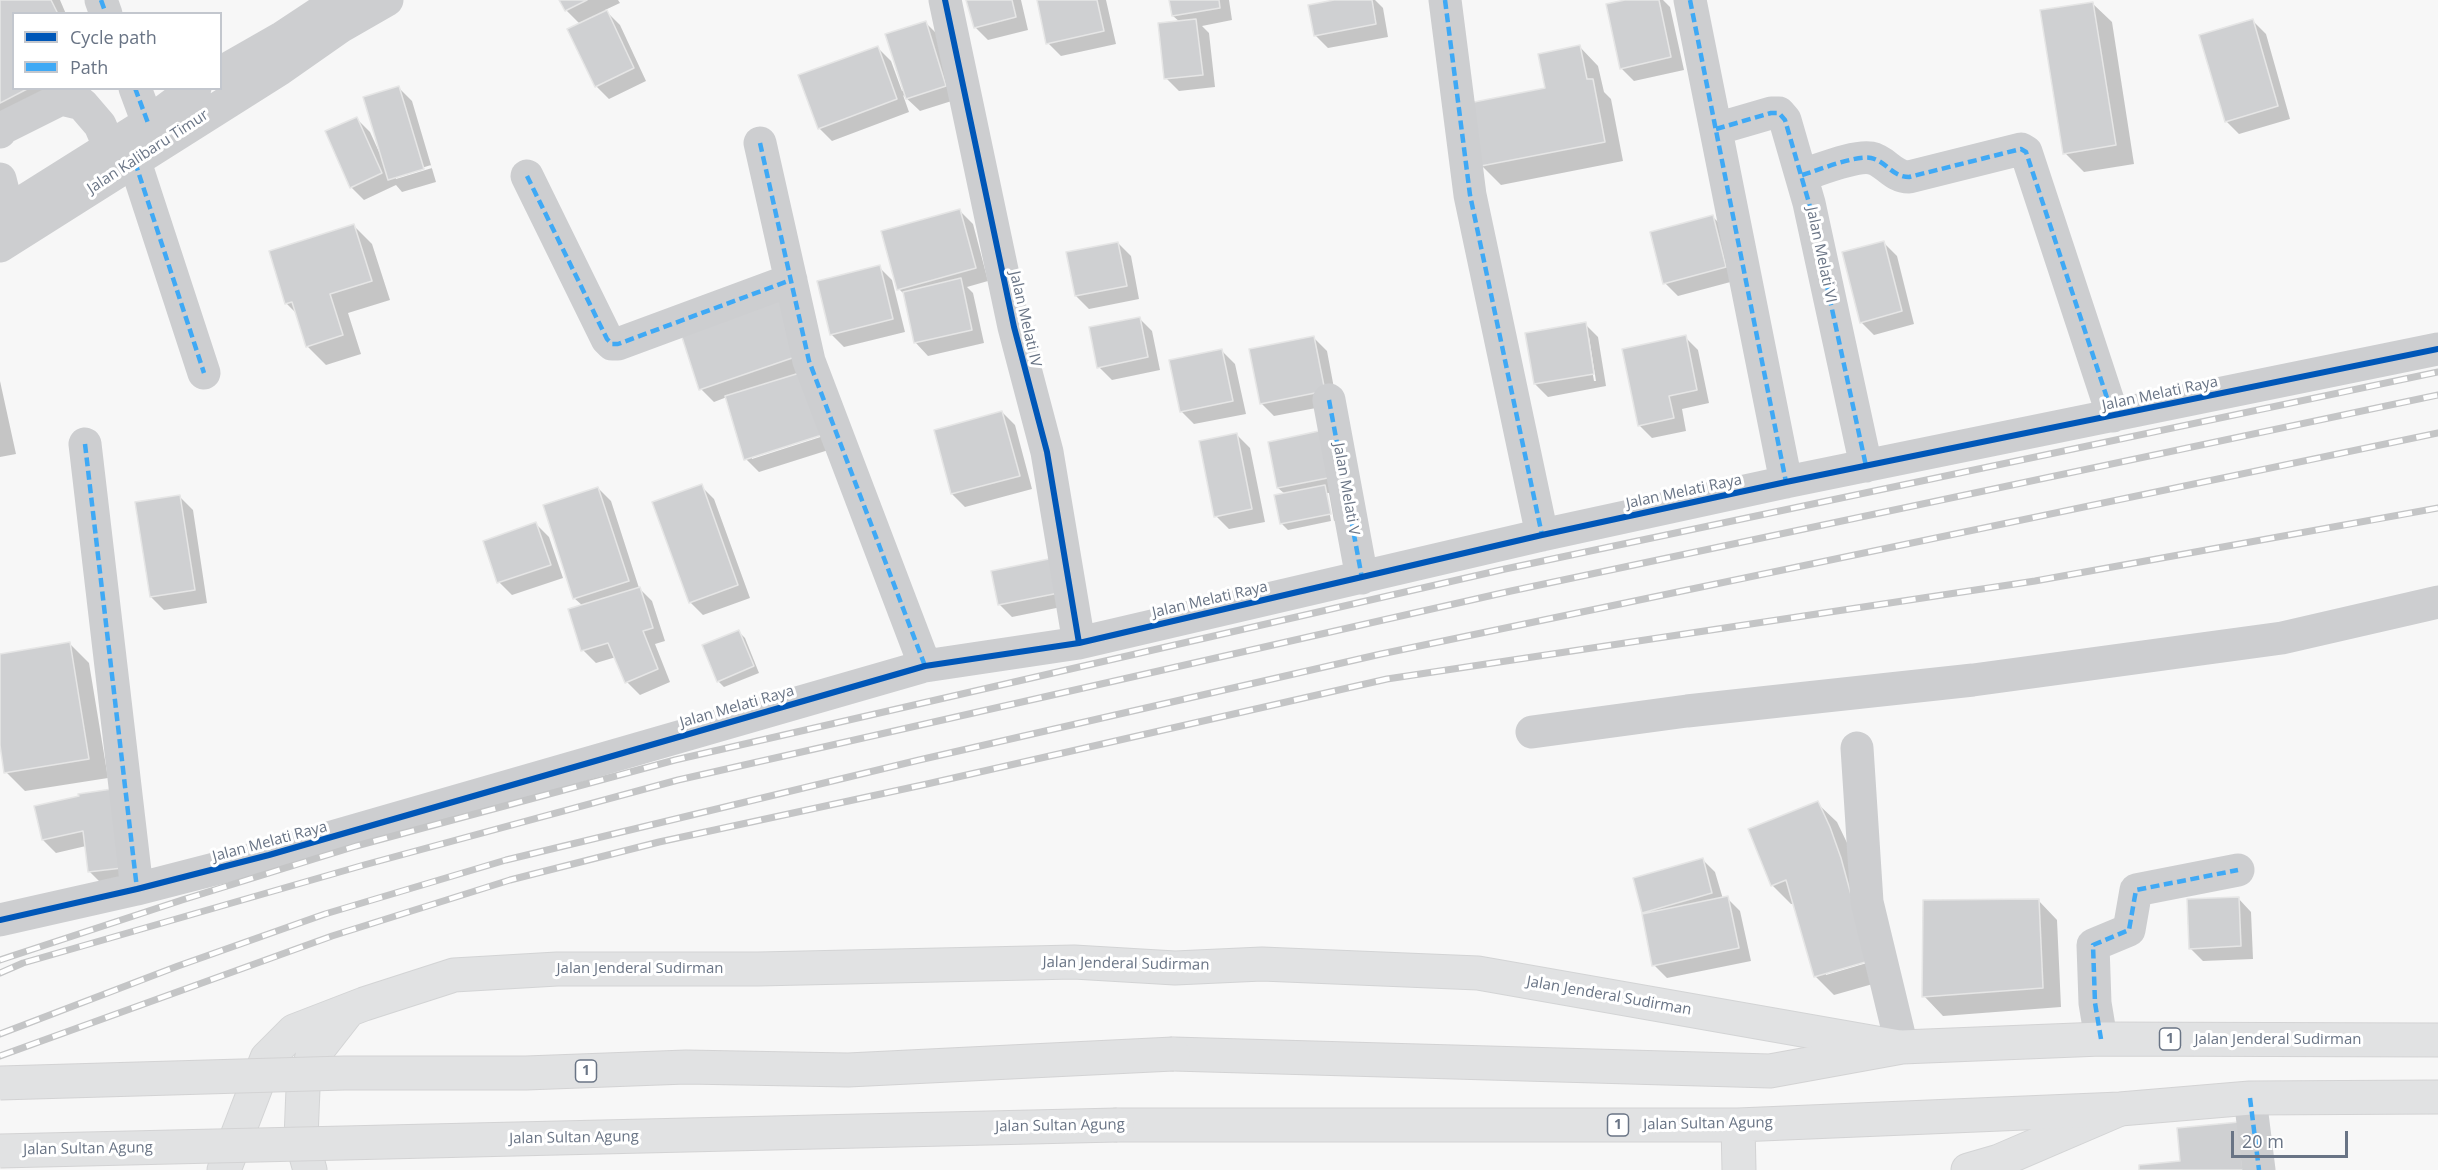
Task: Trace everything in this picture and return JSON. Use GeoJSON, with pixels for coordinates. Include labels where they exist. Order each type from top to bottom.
{"type":"FeatureCollection","features":[{"type":"Feature","properties":{"kind":"main road","name":"Jalan Jenderal Sudirman"},"geometry":{"type":"LineString","coordinates":[[224,1170],[267,1058],[294,1031],[454,975],[557,969],[758,969],[1074,962],[1176,968],[1262,963],[1478,973],[1902,1047]]}},
{"type":"Feature","properties":{"kind":"main road"},"geometry":{"type":"LineString","coordinates":[[310,1170],[300,1138],[303,1089],[312,1057],[349,1010]]}},
{"type":"Feature","properties":{"kind":"main road","name":"Jalan Jenderal Sudirman"},"geometry":{"type":"LineString","coordinates":[[0,1083],[344,1073],[526,1073],[686,1066],[848,1070],[1173,1054],[1770,1071],[1902,1047],[2101,1039],[2438,1040]]}},
{"type":"Feature","properties":{"kind":"main road","name":"1"},"geometry":{"type":"LineString","coordinates":[[2120,1109],[2250,1098],[2438,1097]]}},
{"type":"Feature","properties":{"kind":"main road"},"geometry":{"type":"LineString","coordinates":[[1968,1170],[1999,1161],[2120,1109]]}},
{"type":"Feature","properties":{"kind":"main road","name":"Jalan Sultan Agung"},"geometry":{"type":"LineString","coordinates":[[0,1151],[1117,1125],[1738,1125],[2120,1109]]}},
{"type":"Feature","properties":{"kind":"main road"},"geometry":{"type":"LineString","coordinates":[[1738,1125],[1739,1170]]}},
{"type":"Feature","properties":{"kind":"street"},"geometry":{"type":"LineString","coordinates":[[222,72],[283,37],[339,0]]}},
{"type":"Feature","properties":{"kind":"street","name":"Jalan Kalibaru Timur"},"geometry":{"type":"LineString","coordinates":[[4,213],[122,154],[387,0]]}},
{"type":"Feature","properties":{"kind":"street","name":"Jalan Melati IV"},"geometry":{"type":"LineString","coordinates":[[945,0],[1014,327],[1047,452],[1079,643]]}},
{"type":"Feature","properties":{"kind":"street"},"geometry":{"type":"LineString","coordinates":[[1445,0],[1470,195],[1542,535]]}},
{"type":"Feature","properties":{"kind":"street"},"geometry":{"type":"LineString","coordinates":[[1690,0],[1786,482]]}},
{"type":"Feature","properties":{"kind":"street"},"geometry":{"type":"LineString","coordinates":[[136,90],[148,123]]}},
{"type":"Feature","properties":{"kind":"street","name":"Jalan Kalibaru Timur"},"geometry":{"type":"LineString","coordinates":[[0,246],[122,154],[148,123],[192,90]]}},
{"type":"Feature","properties":{"kind":"street"},"geometry":{"type":"LineString","coordinates":[[0,132],[1,129],[62,99],[82,104],[100,124],[122,154],[204,373]]}},
{"type":"Feature","properties":{"kind":"street","name":"Jalan Melati VI"},"geometry":{"type":"LineString","coordinates":[[1716,129],[1771,113],[1779,113],[1785,120],[1802,175],[1866,466]]}},
{"type":"Feature","properties":{"kind":"street"},"geometry":{"type":"LineString","coordinates":[[760,143],[809,361],[925,666]]}},
{"type":"Feature","properties":{"kind":"street"},"geometry":{"type":"LineString","coordinates":[[1802,175],[1867,158],[1880,162],[1895,174],[1909,177],[2021,149],[2026,152],[2113,416]]}},
{"type":"Feature","properties":{"kind":"street"},"geometry":{"type":"LineString","coordinates":[[527,176],[607,339],[612,344],[618,344],[791,280]]}},
{"type":"Feature","properties":{"kind":"street"},"geometry":{"type":"LineString","coordinates":[[0,179],[4,213]]}},
{"type":"Feature","properties":{"kind":"street","name":"Jalan Melati Raya"},"geometry":{"type":"LineString","coordinates":[[0,920],[138,889],[269,855],[925,666],[1079,643],[1542,535],[1786,482],[2438,350]]}},
{"type":"Feature","properties":{"kind":"street","name":"Jalan Melati V"},"geometry":{"type":"LineString","coordinates":[[1329,400],[1362,578]]}},
{"type":"Feature","properties":{"kind":"street"},"geometry":{"type":"LineString","coordinates":[[85,444],[138,889]]}},
{"type":"Feature","properties":{"kind":"street"},"geometry":{"type":"LineString","coordinates":[[1532,732],[1688,711],[1973,680],[2282,638],[2438,602]]}},
{"type":"Feature","properties":{"kind":"street"},"geometry":{"type":"LineString","coordinates":[[1857,747],[1868,902],[1902,1047]]}},
{"type":"Feature","properties":{"kind":"street"},"geometry":{"type":"LineString","coordinates":[[2101,1039],[2092,947],[2094,944],[2129,930],[2136,890],[2238,870]]}},
{"type":"Feature","properties":{"kind":"street"},"geometry":{"type":"LineString","coordinates":[[2250,1098],[2259,1170]]}},
{"type":"Feature","properties":{"kind":"building"},"geometry":{"type":"Polygon","coordinates":[[[0,0],[51,0],[57,12],[12,12],[12,90],[25,90],[0,103],[0,0]]]}},
{"type":"Feature","properties":{"kind":"building"},"geometry":{"type":"Polygon","coordinates":[[[559,0],[587,0],[565,11],[559,0]]]}},
{"type":"Feature","properties":{"kind":"building"},"geometry":{"type":"Polygon","coordinates":[[[966,0],[1012,0],[1016,17],[974,28],[966,0]]]}},
{"type":"Feature","properties":{"kind":"building"},"geometry":{"type":"Polygon","coordinates":[[[1037,0],[1097,0],[1104,31],[1046,44],[1037,0]]]}},
{"type":"Feature","properties":{"kind":"building"},"geometry":{"type":"Polygon","coordinates":[[[1169,0],[1219,0],[1220,8],[1172,16],[1169,0]]]}},
{"type":"Feature","properties":{"kind":"building"},"geometry":{"type":"Polygon","coordinates":[[[1334,0],[1372,0],[1376,24],[1314,36],[1308,5],[1334,0]]]}},
{"type":"Feature","properties":{"kind":"building"},"geometry":{"type":"Polygon","coordinates":[[[1625,0],[1659,0],[1671,57],[1620,69],[1606,4],[1625,0]]]}},
{"type":"Feature","properties":{"kind":"building"},"geometry":{"type":"Polygon","coordinates":[[[2093,2],[2116,145],[2063,154],[2040,10],[2093,2]]]}},
{"type":"Feature","properties":{"kind":"building"},"geometry":{"type":"Polygon","coordinates":[[[607,10],[634,68],[595,87],[567,29],[607,10]]]}},
{"type":"Feature","properties":{"kind":"building"},"geometry":{"type":"Polygon","coordinates":[[[1196,19],[1203,75],[1164,79],[1158,23],[1196,19]]]}},
{"type":"Feature","properties":{"kind":"building"},"geometry":{"type":"Polygon","coordinates":[[[2253,19],[2278,106],[2225,122],[2199,35],[2253,19]]]}},
{"type":"Feature","properties":{"kind":"building"},"geometry":{"type":"Polygon","coordinates":[[[926,21],[946,86],[906,99],[885,34],[926,21]]]}},
{"type":"Feature","properties":{"kind":"building"},"geometry":{"type":"Polygon","coordinates":[[[1580,45],[1587,79],[1593,79],[1605,142],[1481,166],[1469,103],[1545,88],[1538,54],[1580,45]]]}},
{"type":"Feature","properties":{"kind":"building"},"geometry":{"type":"Polygon","coordinates":[[[878,46],[897,99],[818,129],[798,75],[878,46]]]}},
{"type":"Feature","properties":{"kind":"building"},"geometry":{"type":"Polygon","coordinates":[[[399,86],[424,169],[388,180],[363,97],[399,86]]]}},
{"type":"Feature","properties":{"kind":"building"},"geometry":{"type":"Polygon","coordinates":[[[357,117],[382,173],[350,188],[325,131],[357,117]]]}},
{"type":"Feature","properties":{"kind":"building"},"geometry":{"type":"Polygon","coordinates":[[[960,209],[976,268],[897,290],[881,231],[960,209]]]}},
{"type":"Feature","properties":{"kind":"building"},"geometry":{"type":"Polygon","coordinates":[[[1713,215],[1726,267],[1663,284],[1650,232],[1713,215]]]}},
{"type":"Feature","properties":{"kind":"building"},"geometry":{"type":"Polygon","coordinates":[[[354,224],[372,281],[330,294],[343,335],[306,347],[292,302],[285,304],[269,251],[354,224]]]}},
{"type":"Feature","properties":{"kind":"building"},"geometry":{"type":"Polygon","coordinates":[[[1884,241],[1902,311],[1860,323],[1842,252],[1884,241]]]}},
{"type":"Feature","properties":{"kind":"building"},"geometry":{"type":"Polygon","coordinates":[[[1118,242],[1127,286],[1075,296],[1066,252],[1118,242]]]}},
{"type":"Feature","properties":{"kind":"building"},"geometry":{"type":"Polygon","coordinates":[[[880,265],[893,319],[830,335],[817,281],[880,265]]]}},
{"type":"Feature","properties":{"kind":"building"},"geometry":{"type":"Polygon","coordinates":[[[961,278],[972,330],[914,343],[903,292],[961,278]]]}},
{"type":"Feature","properties":{"kind":"building"},"geometry":{"type":"Polygon","coordinates":[[[779,298],[798,356],[699,390],[680,331],[779,298]]]}},
{"type":"Feature","properties":{"kind":"building"},"geometry":{"type":"Polygon","coordinates":[[[1140,317],[1148,357],[1097,368],[1089,327],[1140,317]]]}},
{"type":"Feature","properties":{"kind":"building"},"geometry":{"type":"Polygon","coordinates":[[[1586,322],[1594,374],[1534,384],[1525,333],[1586,322]]]}},
{"type":"Feature","properties":{"kind":"building"},"geometry":{"type":"Polygon","coordinates":[[[1686,335],[1697,390],[1669,396],[1674,418],[1638,426],[1622,349],[1686,335]]]}},
{"type":"Feature","properties":{"kind":"building"},"geometry":{"type":"Polygon","coordinates":[[[1314,336],[1325,391],[1260,404],[1249,349],[1314,336]]]}},
{"type":"Feature","properties":{"kind":"building"},"geometry":{"type":"Polygon","coordinates":[[[1222,349],[1233,401],[1180,412],[1169,360],[1222,349]]]}},
{"type":"Feature","properties":{"kind":"building"},"geometry":{"type":"Polygon","coordinates":[[[806,371],[825,434],[744,460],[725,396],[806,371]]]}},
{"type":"Feature","properties":{"kind":"building"},"geometry":{"type":"Polygon","coordinates":[[[1002,411],[1020,476],[951,494],[934,430],[1002,411]]]}},
{"type":"Feature","properties":{"kind":"building"},"geometry":{"type":"Polygon","coordinates":[[[1328,429],[1338,476],[1277,488],[1268,442],[1328,429]]]}},
{"type":"Feature","properties":{"kind":"building"},"geometry":{"type":"Polygon","coordinates":[[[1237,433],[1252,509],[1214,517],[1199,441],[1237,433]]]}},
{"type":"Feature","properties":{"kind":"building"},"geometry":{"type":"Polygon","coordinates":[[[702,484],[738,585],[689,603],[652,502],[702,484]]]}},
{"type":"Feature","properties":{"kind":"building"},"geometry":{"type":"Polygon","coordinates":[[[1325,485],[1331,514],[1280,524],[1274,495],[1325,485]]]}},
{"type":"Feature","properties":{"kind":"building"},"geometry":{"type":"Polygon","coordinates":[[[598,487],[629,581],[573,599],[543,505],[598,487]]]}},
{"type":"Feature","properties":{"kind":"building"},"geometry":{"type":"Polygon","coordinates":[[[180,495],[195,590],[150,597],[135,502],[180,495]]]}},
{"type":"Feature","properties":{"kind":"building"},"geometry":{"type":"Polygon","coordinates":[[[536,522],[551,565],[497,583],[483,541],[536,522]]]}},
{"type":"Feature","properties":{"kind":"building"},"geometry":{"type":"Polygon","coordinates":[[[1063,556],[1069,591],[998,605],[991,571],[1063,556]]]}},
{"type":"Feature","properties":{"kind":"building"},"geometry":{"type":"Polygon","coordinates":[[[640,587],[653,628],[643,631],[658,669],[625,683],[608,643],[581,651],[568,609],[640,587]]]}},
{"type":"Feature","properties":{"kind":"building"},"geometry":{"type":"Polygon","coordinates":[[[739,630],[754,666],[717,682],[702,645],[739,630]]]}},
{"type":"Feature","properties":{"kind":"building"},"geometry":{"type":"Polygon","coordinates":[[[70,642],[89,759],[4,773],[0,745],[0,654],[70,642]]]}},
{"type":"Feature","properties":{"kind":"building"},"geometry":{"type":"Polygon","coordinates":[[[112,789],[122,868],[88,872],[83,831],[42,840],[34,806],[79,796],[78,794],[112,789]]]}},
{"type":"Feature","properties":{"kind":"building"},"geometry":{"type":"Polygon","coordinates":[[[1818,801],[1841,858],[1869,961],[1814,977],[1786,880],[1771,886],[1748,829],[1818,801]]]}},
{"type":"Feature","properties":{"kind":"building"},"geometry":{"type":"Polygon","coordinates":[[[1703,858],[1712,893],[1642,913],[1633,878],[1703,858]]]}},
{"type":"Feature","properties":{"kind":"building"},"geometry":{"type":"Polygon","coordinates":[[[1728,896],[1739,948],[1652,966],[1642,914],[1728,896]]]}},
{"type":"Feature","properties":{"kind":"building"},"geometry":{"type":"Polygon","coordinates":[[[2239,897],[2241,946],[2189,949],[2187,899],[2239,897]]]}},
{"type":"Feature","properties":{"kind":"building"},"geometry":{"type":"Polygon","coordinates":[[[2039,899],[2043,988],[1922,997],[1923,900],[2039,899]]]}},
{"type":"Feature","properties":{"kind":"building"},"geometry":{"type":"Polygon","coordinates":[[[2239,1122],[2243,1170],[2139,1170],[2139,1165],[2180,1161],[2177,1128],[2239,1122]]]}},
{"type":"Feature","properties":{"kind":"railway"},"geometry":{"type":"LineString","coordinates":[[0,960],[356,846],[675,760],[1505,569],[2438,372]]}},
{"type":"Feature","properties":{"kind":"railway"},"geometry":{"type":"LineString","coordinates":[[0,973],[23,963],[364,865],[678,780],[1511,591],[2438,395]]}},
{"type":"Feature","properties":{"kind":"railway"},"geometry":{"type":"LineString","coordinates":[[0,1034],[178,966],[325,914],[506,860],[919,760],[1381,654],[2438,433]]}},
{"type":"Feature","properties":{"kind":"railway"},"geometry":{"type":"LineString","coordinates":[[0,1056],[332,936],[510,880],[659,842],[927,784],[1387,679],[2035,581],[2438,508]]}},
{"type":"Feature","properties":{"kind":"marked path"},"geometry":{"type":"LineString","coordinates":[[101,0],[105,12]]}},
{"type":"Feature","properties":{"kind":"marked path"},"geometry":{"type":"LineString","coordinates":[[1445,0],[1470,195],[1542,535]]}},
{"type":"Feature","properties":{"kind":"marked path"},"geometry":{"type":"LineString","coordinates":[[1690,0],[1786,482]]}},
{"type":"Feature","properties":{"kind":"marked path"},"geometry":{"type":"LineString","coordinates":[[136,90],[148,123]]}},
{"type":"Feature","properties":{"kind":"marked path"},"geometry":{"type":"LineString","coordinates":[[1716,129],[1771,113],[1779,113],[1785,120],[1809,203],[1866,466]]}},
{"type":"Feature","properties":{"kind":"marked path"},"geometry":{"type":"LineString","coordinates":[[760,143],[809,361],[925,666]]}},
{"type":"Feature","properties":{"kind":"marked path"},"geometry":{"type":"LineString","coordinates":[[1802,175],[1847,161],[1871,158],[1881,162],[1893,172],[1909,177],[2021,149],[2026,152],[2113,416]]}},
{"type":"Feature","properties":{"kind":"marked path"},"geometry":{"type":"LineString","coordinates":[[135,162],[204,373]]}},
{"type":"Feature","properties":{"kind":"marked path"},"geometry":{"type":"LineString","coordinates":[[527,176],[607,339],[612,344],[618,344],[791,280]]}},
{"type":"Feature","properties":{"kind":"marked path"},"geometry":{"type":"LineString","coordinates":[[1329,400],[1362,578]]}},
{"type":"Feature","properties":{"kind":"marked path"},"geometry":{"type":"LineString","coordinates":[[85,444],[137,889]]}},
{"type":"Feature","properties":{"kind":"marked path"},"geometry":{"type":"LineString","coordinates":[[2101,1039],[2095,1003],[2093,945],[2129,930],[2136,890],[2238,870]]}},
{"type":"Feature","properties":{"kind":"marked path"},"geometry":{"type":"LineString","coordinates":[[2250,1098],[2259,1170]]}},
{"type":"Feature","properties":{"kind":"cycle path"},"geometry":{"type":"LineString","coordinates":[[945,0],[1014,327],[1047,452],[1079,643]]}},
{"type":"Feature","properties":{"kind":"cycle path"},"geometry":{"type":"LineString","coordinates":[[0,920],[137,889],[269,855],[925,666],[1079,643],[1542,535],[1786,482],[2438,349]]}}]}
